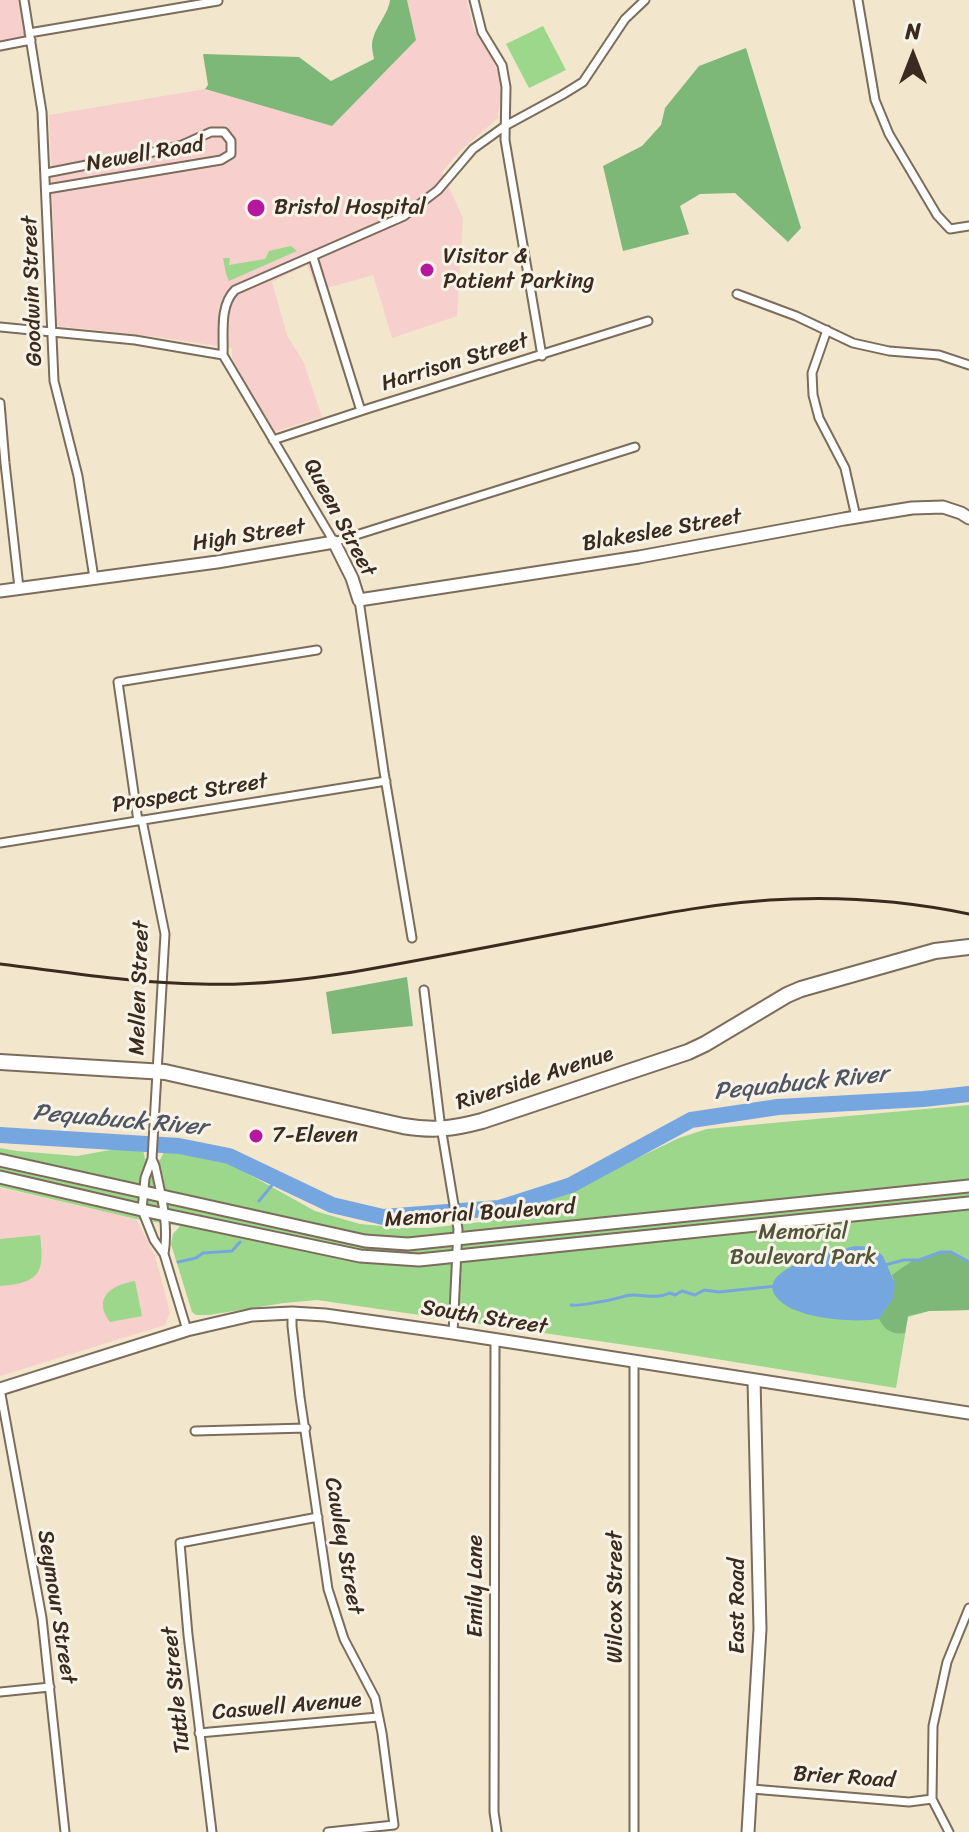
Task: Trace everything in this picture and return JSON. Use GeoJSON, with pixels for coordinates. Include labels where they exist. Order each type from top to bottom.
{"type":"FeatureCollection","features":[{"type":"Feature","properties":{"kind":"highway","name":"Riverside Avenue"},"geometry":{"type":"LineString","coordinates":[[0,1062],[156,1071],[403,1126],[426,1130],[454,1129],[688,1052],[778,999],[801,989],[935,951],[969,947]]}},
{"type":"Feature","properties":{"kind":"main road","name":"Blakeslee Street"},"geometry":{"type":"LineString","coordinates":[[359,600],[639,557],[912,508],[943,507],[969,518]]}},
{"type":"Feature","properties":{"kind":"main road","name":"High Street"},"geometry":{"type":"LineString","coordinates":[[0,591],[217,562],[334,542]]}},
{"type":"Feature","properties":{"kind":"main road","name":"Queen Street"},"geometry":{"type":"LineString","coordinates":[[334,542],[359,600]]}},
{"type":"Feature","properties":{"kind":"main road","name":"Memorial Boulevard"},"geometry":{"type":"LineString","coordinates":[[0,1160],[365,1241],[408,1244],[969,1186]]}},
{"type":"Feature","properties":{"kind":"main road","name":"Memorial Boulevard"},"geometry":{"type":"LineString","coordinates":[[0,1177],[360,1256],[419,1260],[969,1203]]}},
{"type":"Feature","properties":{"kind":"main road","name":"South Street"},"geometry":{"type":"LineString","coordinates":[[0,1389],[187,1330],[252,1315],[292,1313],[453,1333],[969,1413]]}},
{"type":"Feature","properties":{"kind":"main road","name":"East Road"},"geometry":{"type":"LineString","coordinates":[[748,1832],[760,1629],[754,1380]]}},
{"type":"Feature","properties":{"kind":"street","name":"Goodwin Street"},"geometry":{"type":"LineString","coordinates":[[24,0],[42,112],[54,381],[78,476],[94,578]]}},
{"type":"Feature","properties":{"kind":"street"},"geometry":{"type":"LineString","coordinates":[[474,0],[482,32],[502,65],[506,87],[507,153],[542,356]]}},
{"type":"Feature","properties":{"kind":"street"},"geometry":{"type":"LineString","coordinates":[[0,327],[146,341],[223,355],[225,308],[231,295],[242,286],[404,216],[438,190],[473,149],[505,126],[583,82],[625,19],[645,0]]}},
{"type":"Feature","properties":{"kind":"street"},"geometry":{"type":"LineString","coordinates":[[858,0],[875,100],[889,134],[937,215],[950,229],[969,226]]}},
{"type":"Feature","properties":{"kind":"street"},"geometry":{"type":"LineString","coordinates":[[0,46],[30,37],[218,1]]}},
{"type":"Feature","properties":{"kind":"street","name":"Newell Road"},"geometry":{"type":"LineString","coordinates":[[46,173],[172,148],[211,132],[224,132],[231,141],[231,154],[221,160],[47,189]]}},
{"type":"Feature","properties":{"kind":"street"},"geometry":{"type":"LineString","coordinates":[[313,257],[361,411]]}},
{"type":"Feature","properties":{"kind":"street"},"geometry":{"type":"LineString","coordinates":[[737,294],[853,343],[889,351],[939,355],[969,365]]}},
{"type":"Feature","properties":{"kind":"street","name":"Harrison Street"},"geometry":{"type":"LineString","coordinates":[[273,440],[648,321]]}},
{"type":"Feature","properties":{"kind":"street"},"geometry":{"type":"LineString","coordinates":[[827,330],[812,373],[813,395],[819,418],[845,468],[856,517]]}},
{"type":"Feature","properties":{"kind":"street","name":"Queen Street"},"geometry":{"type":"LineString","coordinates":[[223,355],[334,542]]}},
{"type":"Feature","properties":{"kind":"street"},"geometry":{"type":"LineString","coordinates":[[0,403],[19,588]]}},
{"type":"Feature","properties":{"kind":"street","name":"High Street"},"geometry":{"type":"LineString","coordinates":[[334,542],[635,447]]}},
{"type":"Feature","properties":{"kind":"street","name":"Queen Street"},"geometry":{"type":"LineString","coordinates":[[359,600],[412,938]]}},
{"type":"Feature","properties":{"kind":"street","name":"Mellen Street"},"geometry":{"type":"LineString","coordinates":[[187,1330],[164,1254],[154,1240],[142,1210],[145,1178],[152,1159],[165,934],[140,821],[118,682],[317,650]]}},
{"type":"Feature","properties":{"kind":"street","name":"Prospect Street"},"geometry":{"type":"LineString","coordinates":[[0,843],[386,781]]}},
{"type":"Feature","properties":{"kind":"street"},"geometry":{"type":"LineString","coordinates":[[424,990],[457,1225],[453,1333]]}},
{"type":"Feature","properties":{"kind":"street","name":"Mellen Street"},"geometry":{"type":"LineString","coordinates":[[152,1159],[164,1215],[164,1254]]}},
{"type":"Feature","properties":{"kind":"street","name":"Cawley Street"},"geometry":{"type":"LineString","coordinates":[[292,1313],[295,1356],[328,1589],[344,1639],[374,1695],[394,1825],[328,1832]]}},
{"type":"Feature","properties":{"kind":"street","name":"Emily Lane"},"geometry":{"type":"LineString","coordinates":[[495,1340],[494,1812],[497,1832]]}},
{"type":"Feature","properties":{"kind":"street","name":"Wilcox Street"},"geometry":{"type":"LineString","coordinates":[[634,1362],[634,1832]]}},
{"type":"Feature","properties":{"kind":"street","name":"Seymour Street"},"geometry":{"type":"LineString","coordinates":[[0,1389],[42,1618],[65,1832]]}},
{"type":"Feature","properties":{"kind":"street"},"geometry":{"type":"LineString","coordinates":[[195,1431],[306,1428]]}},
{"type":"Feature","properties":{"kind":"street","name":"Tuttle Street"},"geometry":{"type":"LineString","coordinates":[[212,1832],[180,1543],[318,1517]]}},
{"type":"Feature","properties":{"kind":"street"},"geometry":{"type":"LineString","coordinates":[[949,1832],[932,1799],[933,1726],[947,1662],[969,1608]]}},
{"type":"Feature","properties":{"kind":"street"},"geometry":{"type":"LineString","coordinates":[[0,1692],[50,1687]]}},
{"type":"Feature","properties":{"kind":"street","name":"Caswell Avenue"},"geometry":{"type":"LineString","coordinates":[[199,1733],[378,1717]]}},
{"type":"Feature","properties":{"kind":"street","name":"Brier Road"},"geometry":{"type":"LineString","coordinates":[[752,1789],[909,1802],[932,1799]]}},
{"type":"Feature","properties":{"kind":"shaded area"},"geometry":{"type":"Polygon","coordinates":[[[0,0],[24,0],[31,40],[0,46],[0,0]]]}},
{"type":"Feature","properties":{"kind":"shaded area","name":"Bristol Hospital"},"geometry":{"type":"Polygon","coordinates":[[[407,0],[467,0],[473,27],[498,73],[501,92],[498,118],[460,151],[442,172],[463,218],[457,316],[392,338],[373,275],[317,291],[307,265],[272,282],[287,335],[304,363],[322,417],[274,432],[232,358],[232,348],[57,326],[49,115],[205,89],[332,126],[416,40],[407,0]]]}},
{"type":"Feature","properties":{"kind":"shaded area"},"geometry":{"type":"Polygon","coordinates":[[[0,1188],[136,1219],[155,1256],[170,1312],[165,1325],[0,1376],[0,1188]]]}},
{"type":"Feature","properties":{"kind":"green space"},"geometry":{"type":"Polygon","coordinates":[[[390,0],[407,0],[416,40],[332,126],[205,89],[208,85],[203,54],[299,57],[331,81],[374,59],[373,39],[390,0]]]}},
{"type":"Feature","properties":{"kind":"green space"},"geometry":{"type":"Polygon","coordinates":[[[543,26],[566,70],[529,88],[506,44],[543,26]]]}},
{"type":"Feature","properties":{"kind":"green space"},"geometry":{"type":"Polygon","coordinates":[[[746,48],[801,228],[788,242],[735,193],[700,194],[680,206],[689,234],[623,251],[603,166],[642,146],[661,125],[665,108],[699,66],[746,48]]]}},
{"type":"Feature","properties":{"kind":"green space"},"geometry":{"type":"Polygon","coordinates":[[[291,246],[297,251],[229,281],[223,258],[230,258],[229,265],[265,259],[269,251],[291,246]]]}},
{"type":"Feature","properties":{"kind":"green space"},"geometry":{"type":"Polygon","coordinates":[[[407,977],[413,1026],[332,1034],[326,992],[407,977]]]}},
{"type":"Feature","properties":{"kind":"green space","name":"Memorial Boulevard Park"},"geometry":{"type":"Polygon","coordinates":[[[969,1105],[969,1310],[929,1311],[908,1317],[896,1388],[317,1300],[196,1315],[192,1312],[171,1244],[173,1234],[180,1226],[136,1219],[0,1187],[0,1148],[77,1156],[121,1148],[143,1149],[145,1159],[160,1160],[164,1152],[212,1158],[234,1166],[315,1211],[360,1224],[429,1228],[481,1222],[548,1201],[679,1138],[707,1129],[969,1105]]]}},
{"type":"Feature","properties":{"kind":"green space"},"geometry":{"type":"Polygon","coordinates":[[[40,1235],[41,1259],[37,1274],[24,1282],[0,1286],[0,1239],[40,1235]]]}},
{"type":"Feature","properties":{"kind":"green space"},"geometry":{"type":"Polygon","coordinates":[[[951,1252],[969,1262],[969,1310],[929,1311],[908,1316],[905,1333],[889,1331],[879,1319],[894,1293],[892,1275],[912,1261],[951,1252]]]}},
{"type":"Feature","properties":{"kind":"green space"},"geometry":{"type":"Polygon","coordinates":[[[135,1281],[142,1316],[110,1322],[103,1306],[107,1294],[118,1286],[135,1281]]]}},
{"type":"Feature","properties":{"kind":"water"},"geometry":{"type":"Polygon","coordinates":[[[856,1246],[872,1247],[883,1256],[895,1284],[893,1298],[879,1319],[841,1320],[811,1315],[786,1306],[775,1296],[773,1283],[787,1269],[810,1258],[856,1246]]]}},
{"type":"Feature","properties":{"kind":"waterway","name":"Pequabuck River"},"geometry":{"type":"LineString","coordinates":[[0,1135],[179,1146],[229,1156],[332,1205],[383,1217],[499,1208],[571,1185],[691,1120],[778,1107],[969,1094]]}},
{"type":"Feature","properties":{"kind":"waterway"},"geometry":{"type":"LineString","coordinates":[[259,1201],[277,1179]]}},
{"type":"Feature","properties":{"kind":"waterway"},"geometry":{"type":"LineString","coordinates":[[178,1262],[203,1253],[232,1251],[240,1242]]}},
{"type":"Feature","properties":{"kind":"waterway"},"geometry":{"type":"LineString","coordinates":[[885,1265],[919,1260],[941,1252],[951,1252],[969,1262]]}},
{"type":"Feature","properties":{"kind":"waterway"},"geometry":{"type":"LineString","coordinates":[[571,1305],[630,1295],[675,1295],[682,1291],[695,1295],[704,1290],[719,1292],[776,1286]]}},
{"type":"Feature","properties":{"kind":"railway"},"geometry":{"type":"LineString","coordinates":[[0,964],[150,982],[258,983],[353,972],[667,913],[742,902],[859,900],[903,903],[969,914]]}},
{"type":"Feature","properties":{"kind":"place","name":"Bristol Hospital"},"geometry":{"type":"Point","coordinates":[256,208]}},
{"type":"Feature","properties":{"kind":"place","name":"Visitor & Patient Parking"},"geometry":{"type":"Point","coordinates":[427,270]}},
{"type":"Feature","properties":{"kind":"place","name":"7-Eleven"},"geometry":{"type":"Point","coordinates":[256,1136]}}]}
